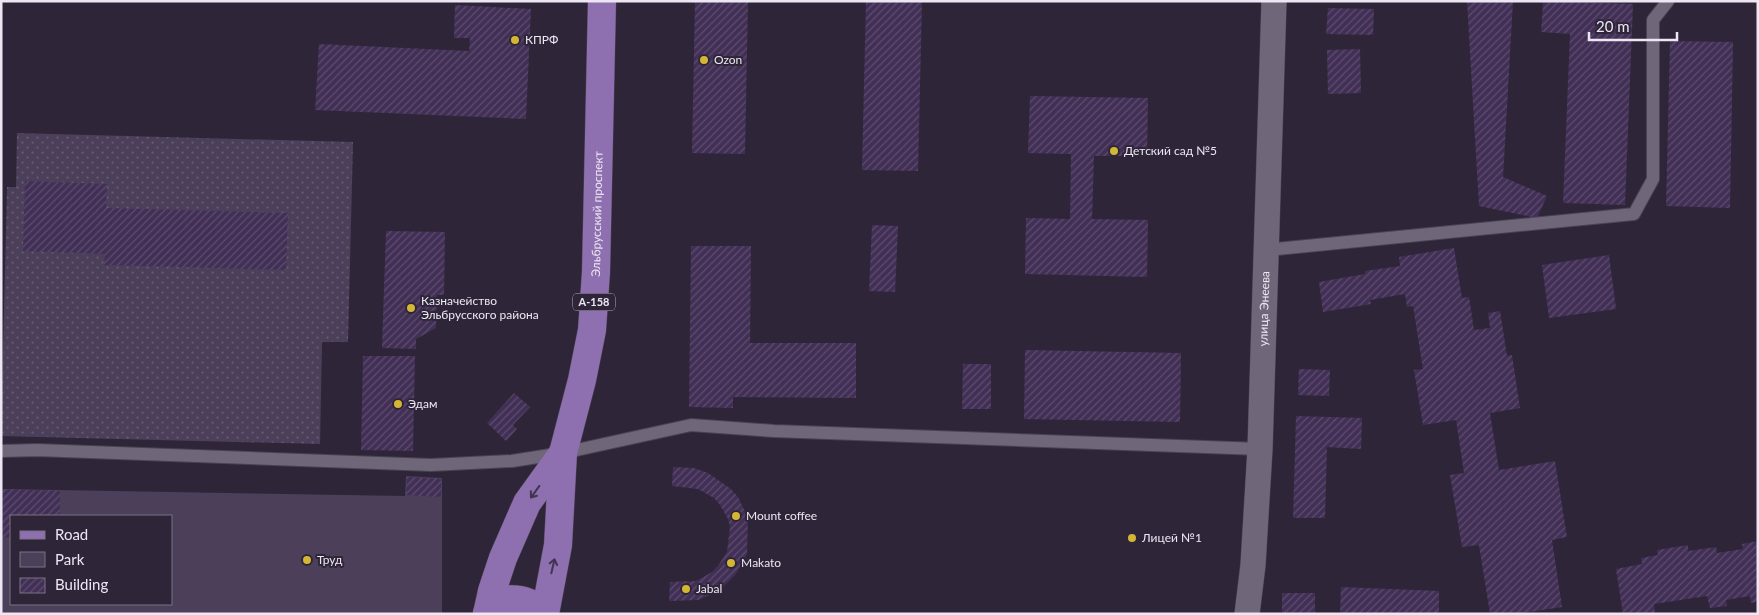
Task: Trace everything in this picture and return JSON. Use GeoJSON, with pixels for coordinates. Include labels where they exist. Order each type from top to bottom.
{"type":"FeatureCollection","features":[{"type":"Feature","properties":{"kind":"main road","name":"Эльбрусский проспект"},"geometry":{"type":"LineString","coordinates":[[543,614],[558,545],[564,453],[592,330],[596,272],[602,1]]}},
{"type":"Feature","properties":{"kind":"main road","name":"Эльбрусский проспект"},"geometry":{"type":"LineString","coordinates":[[487,613],[503,558],[527,503],[564,453]]}},
{"type":"Feature","properties":{"kind":"main road"},"geometry":{"type":"LineString","coordinates":[[487,613],[496,604],[508,600],[519,600],[539,609],[543,614]]}},
{"type":"Feature","properties":{"kind":"street","name":"улица Энеева"},"geometry":{"type":"LineString","coordinates":[[1247,614],[1253,565],[1260,449],[1274,1]]}},
{"type":"Feature","properties":{"kind":"lane"},"geometry":{"type":"LineString","coordinates":[[1266,250],[1634,214],[1653,178],[1653,20],[1668,1]]}},
{"type":"Feature","properties":{"kind":"lane"},"geometry":{"type":"LineString","coordinates":[[1,451],[37,450],[431,465],[512,461],[564,453],[691,425],[774,432],[1260,449]]}},
{"type":"Feature","properties":{"kind":"green space"},"geometry":{"type":"Polygon","coordinates":[[[17,133],[353,142],[348,342],[322,342],[320,444],[1,436],[7,187],[16,187],[17,133]]]}},
{"type":"Feature","properties":{"kind":"green space","name":"Труд"},"geometry":{"type":"Polygon","coordinates":[[[406,476],[442,478],[442,614],[1,614],[1,489],[405,496],[406,476]]]}},
{"type":"Feature","properties":{"kind":"building"},"geometry":{"type":"Polygon","coordinates":[[[695,1],[748,1],[745,154],[692,153],[695,1]]]}},
{"type":"Feature","properties":{"kind":"building"},"geometry":{"type":"Polygon","coordinates":[[[866,1],[922,1],[918,171],[862,170],[866,1]]]}},
{"type":"Feature","properties":{"kind":"building"},"geometry":{"type":"Polygon","coordinates":[[[1467,1],[1513,1],[1503,177],[1547,196],[1537,218],[1479,206],[1467,1]]]}},
{"type":"Feature","properties":{"kind":"building"},"geometry":{"type":"Polygon","coordinates":[[[1543,1],[1633,4],[1625,205],[1563,203],[1570,34],[1541,32],[1543,1]]]}},
{"type":"Feature","properties":{"kind":"building"},"geometry":{"type":"Polygon","coordinates":[[[455,5],[531,9],[526,119],[315,110],[319,44],[469,51],[470,38],[454,38],[455,5]]]}},
{"type":"Feature","properties":{"kind":"building"},"geometry":{"type":"Polygon","coordinates":[[[1328,8],[1374,9],[1373,35],[1326,34],[1328,8]]]}},
{"type":"Feature","properties":{"kind":"building"},"geometry":{"type":"Polygon","coordinates":[[[1670,41],[1733,42],[1730,208],[1666,206],[1670,41]]]}},
{"type":"Feature","properties":{"kind":"building"},"geometry":{"type":"Polygon","coordinates":[[[1360,49],[1361,93],[1328,94],[1327,50],[1360,49]]]}},
{"type":"Feature","properties":{"kind":"building"},"geometry":{"type":"Polygon","coordinates":[[[1030,96],[1148,98],[1147,156],[1094,156],[1092,219],[1148,220],[1147,277],[1025,274],[1026,218],[1070,219],[1071,154],[1028,153],[1030,96]]]}},
{"type":"Feature","properties":{"kind":"building"},"geometry":{"type":"Polygon","coordinates":[[[25,181],[107,184],[106,208],[288,213],[286,270],[104,265],[105,254],[23,251],[25,181]]]}},
{"type":"Feature","properties":{"kind":"building"},"geometry":{"type":"Polygon","coordinates":[[[872,225],[898,226],[895,292],[869,291],[872,225]]]}},
{"type":"Feature","properties":{"kind":"building"},"geometry":{"type":"Polygon","coordinates":[[[386,231],[445,232],[444,295],[437,295],[436,328],[416,339],[416,349],[382,348],[386,231]]]}},
{"type":"Feature","properties":{"kind":"building"},"geometry":{"type":"Polygon","coordinates":[[[691,246],[751,246],[750,343],[856,343],[856,398],[733,397],[733,408],[689,407],[691,246]]]}},
{"type":"Feature","properties":{"kind":"building"},"geometry":{"type":"Polygon","coordinates":[[[1454,248],[1462,298],[1469,297],[1474,330],[1490,328],[1488,313],[1500,311],[1507,356],[1512,355],[1520,408],[1490,413],[1499,470],[1555,461],[1567,537],[1552,540],[1562,607],[1516,614],[1490,614],[1479,545],[1462,547],[1450,475],[1464,473],[1456,420],[1423,425],[1414,370],[1423,369],[1413,306],[1407,307],[1405,294],[1370,300],[1371,304],[1323,312],[1319,282],[1365,274],[1365,271],[1400,266],[1399,257],[1454,248]]]}},
{"type":"Feature","properties":{"kind":"building"},"geometry":{"type":"Polygon","coordinates":[[[1609,255],[1616,309],[1549,318],[1542,265],[1609,255]]]}},
{"type":"Feature","properties":{"kind":"building"},"geometry":{"type":"Polygon","coordinates":[[[1025,350],[1181,353],[1180,422],[1024,419],[1025,350]]]}},
{"type":"Feature","properties":{"kind":"building"},"geometry":{"type":"Polygon","coordinates":[[[363,356],[415,356],[413,451],[361,450],[363,356]]]}},
{"type":"Feature","properties":{"kind":"building"},"geometry":{"type":"Polygon","coordinates":[[[963,364],[991,364],[991,409],[962,409],[963,364]]]}},
{"type":"Feature","properties":{"kind":"building"},"geometry":{"type":"Polygon","coordinates":[[[1299,369],[1330,370],[1329,396],[1298,395],[1299,369]]]}},
{"type":"Feature","properties":{"kind":"building"},"geometry":{"type":"Polygon","coordinates":[[[514,393],[530,407],[513,425],[517,429],[506,441],[487,423],[514,393]]]}},
{"type":"Feature","properties":{"kind":"building"},"geometry":{"type":"Polygon","coordinates":[[[1296,416],[1362,418],[1361,449],[1327,447],[1325,518],[1293,518],[1296,416]]]}},
{"type":"Feature","properties":{"kind":"building"},"geometry":{"type":"Polygon","coordinates":[[[673,467],[694,468],[708,473],[731,489],[738,497],[748,518],[747,554],[736,574],[724,586],[698,600],[669,601],[670,582],[696,581],[712,572],[727,552],[730,527],[728,519],[714,498],[698,489],[672,486],[673,467]]]}},
{"type":"Feature","properties":{"kind":"building"},"geometry":{"type":"Polygon","coordinates":[[[407,477],[441,479],[441,497],[406,495],[407,477]]]}},
{"type":"Feature","properties":{"kind":"building"},"geometry":{"type":"Polygon","coordinates":[[[1,489],[60,491],[60,515],[10,515],[10,538],[1,537],[1,489]]]}},
{"type":"Feature","properties":{"kind":"building"},"geometry":{"type":"Polygon","coordinates":[[[1758,541],[1758,602],[1751,603],[1750,596],[1726,600],[1727,606],[1710,608],[1707,596],[1654,604],[1655,614],[1635,614],[1635,612],[1623,614],[1616,569],[1642,564],[1641,558],[1658,555],[1657,550],[1688,545],[1688,551],[1716,547],[1717,553],[1743,549],[1742,544],[1758,541]]]}},
{"type":"Feature","properties":{"kind":"building"},"geometry":{"type":"Polygon","coordinates":[[[1341,587],[1439,591],[1439,614],[1340,614],[1341,587]]]}},
{"type":"Feature","properties":{"kind":"building"},"geometry":{"type":"Polygon","coordinates":[[[1282,593],[1315,593],[1315,614],[1282,614],[1282,593]]]}},
{"type":"Feature","properties":{"kind":"place","name":"КПРФ"},"geometry":{"type":"Point","coordinates":[515,40]}},
{"type":"Feature","properties":{"kind":"place","name":"Ozon"},"geometry":{"type":"Point","coordinates":[704,60]}},
{"type":"Feature","properties":{"kind":"place","name":"Детский сад №5"},"geometry":{"type":"Point","coordinates":[1114,151]}},
{"type":"Feature","properties":{"kind":"place","name":"Казначейство Эльбрусского района"},"geometry":{"type":"Point","coordinates":[411,308]}},
{"type":"Feature","properties":{"kind":"place","name":"Эдам"},"geometry":{"type":"Point","coordinates":[398,404]}},
{"type":"Feature","properties":{"kind":"place","name":"Mount coffee"},"geometry":{"type":"Point","coordinates":[736,516]}},
{"type":"Feature","properties":{"kind":"place","name":"Лицей №1"},"geometry":{"type":"Point","coordinates":[1132,538]}},
{"type":"Feature","properties":{"kind":"place","name":"Труд"},"geometry":{"type":"Point","coordinates":[307,560]}},
{"type":"Feature","properties":{"kind":"place","name":"Мakato"},"geometry":{"type":"Point","coordinates":[731,563]}},
{"type":"Feature","properties":{"kind":"place","name":"Jabal"},"geometry":{"type":"Point","coordinates":[686,589]}}]}
